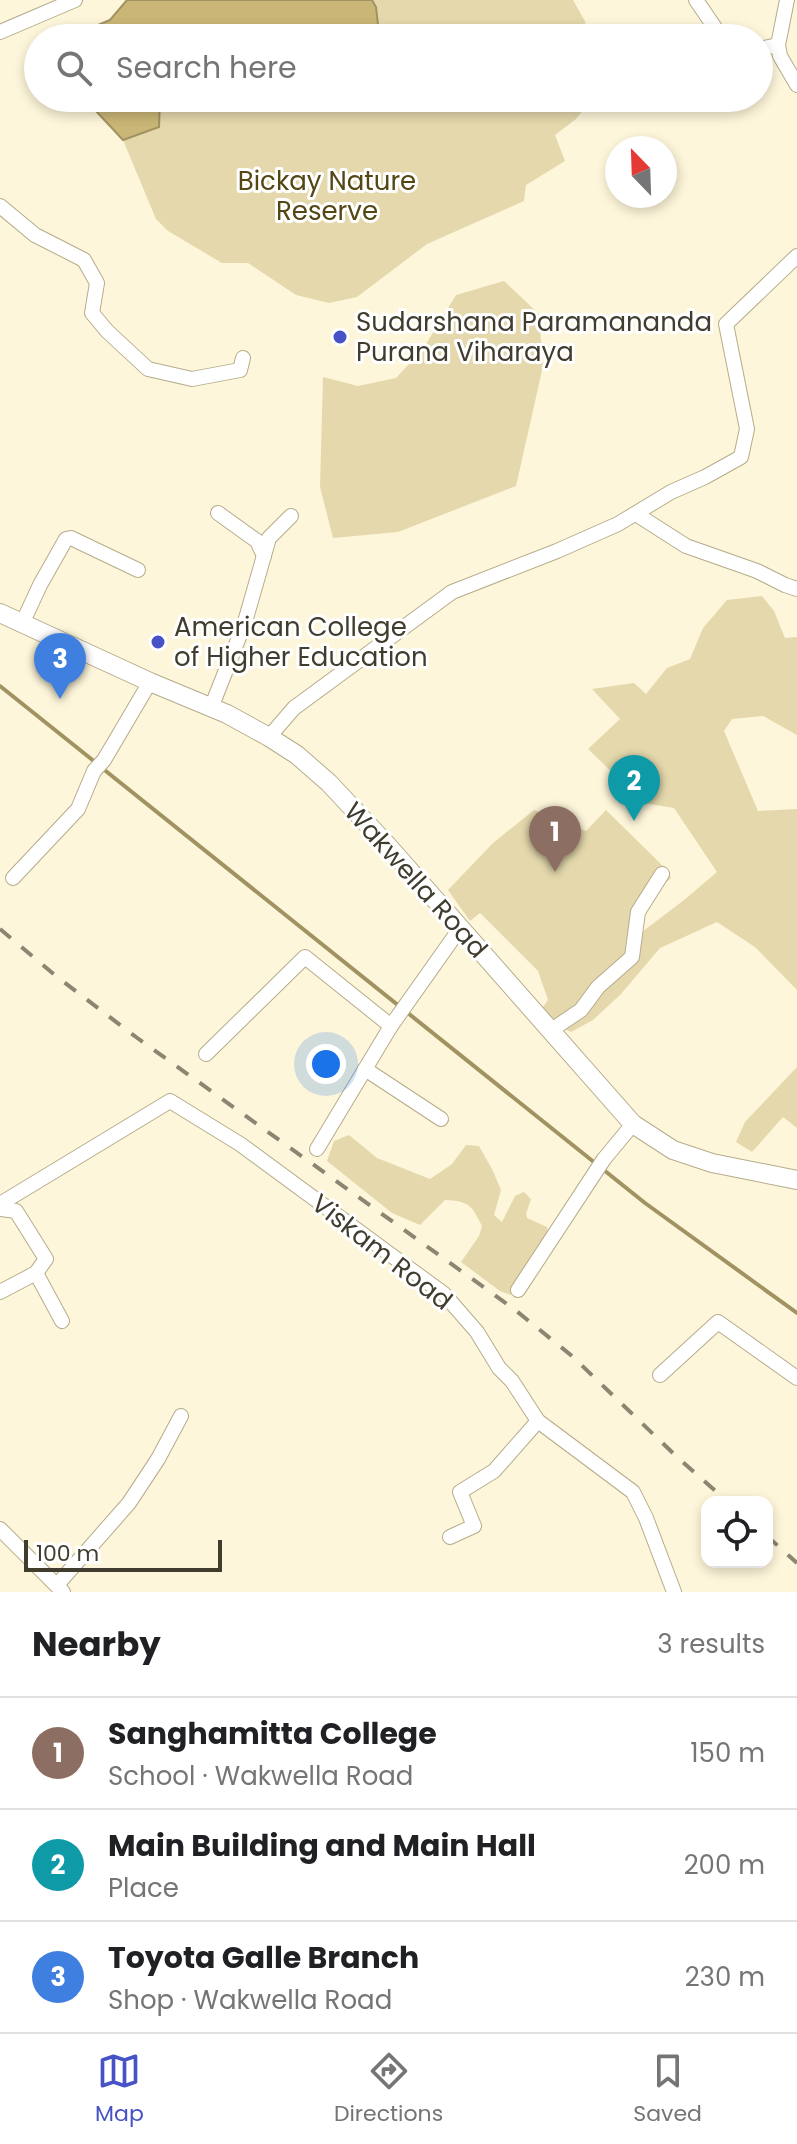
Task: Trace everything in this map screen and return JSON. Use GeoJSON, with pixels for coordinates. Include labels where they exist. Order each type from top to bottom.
{"type":"FeatureCollection","features":[{"type":"Feature","properties":{"kind":"main road","name":"Wakwella Road"},"geometry":{"type":"LineString","coordinates":[[0,613],[211,708],[297,755],[329,783],[461,927],[633,1124],[673,1150],[699,1159],[797,1180]]}},
{"type":"Feature","properties":{"kind":"street"},"geometry":{"type":"LineString","coordinates":[[0,32],[75,0]]}},
{"type":"Feature","properties":{"kind":"street"},"geometry":{"type":"LineString","coordinates":[[696,0],[712,24]]}},
{"type":"Feature","properties":{"kind":"street"},"geometry":{"type":"LineString","coordinates":[[787,0],[778,45],[780,56],[797,85]]}},
{"type":"Feature","properties":{"kind":"street"},"geometry":{"type":"LineString","coordinates":[[773,46],[778,45]]}},
{"type":"Feature","properties":{"kind":"street"},"geometry":{"type":"LineString","coordinates":[[0,206],[35,235],[84,260],[97,283],[92,313],[148,369],[192,379],[240,370],[243,358]]}},
{"type":"Feature","properties":{"kind":"street"},"geometry":{"type":"LineString","coordinates":[[269,737],[294,708],[452,592],[618,524],[671,492],[741,457],[747,429],[726,324],[797,256]]}},
{"type":"Feature","properties":{"kind":"street"},"geometry":{"type":"LineString","coordinates":[[218,513],[257,541],[264,556]]}},
{"type":"Feature","properties":{"kind":"street"},"geometry":{"type":"LineString","coordinates":[[636,514],[686,546],[797,589]]}},
{"type":"Feature","properties":{"kind":"street"},"geometry":{"type":"LineString","coordinates":[[211,708],[245,622],[269,538],[291,516]]}},
{"type":"Feature","properties":{"kind":"street"},"geometry":{"type":"LineString","coordinates":[[22,624],[66,539],[71,538],[138,570]]}},
{"type":"Feature","properties":{"kind":"street"},"geometry":{"type":"LineString","coordinates":[[13,878],[78,809],[99,766],[150,682]]}},
{"type":"Feature","properties":{"kind":"street"},"geometry":{"type":"LineString","coordinates":[[550,1031],[581,1010],[598,987],[632,957],[638,912],[662,874]]}},
{"type":"Feature","properties":{"kind":"street"},"geometry":{"type":"LineString","coordinates":[[317,1149],[391,1026],[461,927]]}},
{"type":"Feature","properties":{"kind":"street"},"geometry":{"type":"LineString","coordinates":[[206,1054],[305,957],[391,1026]]}},
{"type":"Feature","properties":{"kind":"street"},"geometry":{"type":"LineString","coordinates":[[365,1069],[441,1119]]}},
{"type":"Feature","properties":{"kind":"street","name":"Viskam Road"},"geometry":{"type":"LineString","coordinates":[[0,1206],[170,1101],[240,1144],[444,1294],[477,1332],[538,1421],[633,1492],[674,1592]]}},
{"type":"Feature","properties":{"kind":"street"},"geometry":{"type":"LineString","coordinates":[[518,1290],[600,1165],[633,1124]]}},
{"type":"Feature","properties":{"kind":"street"},"geometry":{"type":"LineString","coordinates":[[0,1206],[16,1211],[46,1259],[36,1273],[0,1292]]}},
{"type":"Feature","properties":{"kind":"street"},"geometry":{"type":"LineString","coordinates":[[36,1273],[62,1321]]}},
{"type":"Feature","properties":{"kind":"street"},"geometry":{"type":"LineString","coordinates":[[660,1375],[718,1322],[797,1378]]}},
{"type":"Feature","properties":{"kind":"street"},"geometry":{"type":"LineString","coordinates":[[0,1529],[60,1588],[129,1503],[181,1416]]}},
{"type":"Feature","properties":{"kind":"street"},"geometry":{"type":"LineString","coordinates":[[450,1537],[474,1526],[460,1492],[494,1471],[538,1421]]}},
{"type":"Feature","properties":{"kind":"green space"},"geometry":{"type":"Polygon","coordinates":[[[372,0],[573,0],[586,23],[378,24],[372,0]]]}},
{"type":"Feature","properties":{"kind":"green space","name":"Bickay Nature Reserve"},"geometry":{"type":"Polygon","coordinates":[[[160,112],[582,112],[555,135],[565,161],[526,185],[524,201],[427,244],[357,297],[329,303],[296,295],[248,263],[222,263],[168,231],[156,219],[123,140],[159,127],[160,112]]]}},
{"type":"Feature","properties":{"kind":"green space"},"geometry":{"type":"Polygon","coordinates":[[[504,281],[539,314],[543,366],[516,486],[398,532],[333,538],[320,487],[323,377],[358,386],[396,378],[423,349],[456,295],[504,281]]]}},
{"type":"Feature","properties":{"kind":"green space"},"geometry":{"type":"Polygon","coordinates":[[[762,596],[774,611],[785,638],[797,637],[797,735],[763,716],[732,719],[724,731],[758,811],[797,809],[797,990],[755,947],[717,922],[660,948],[621,994],[593,1020],[571,1032],[542,1018],[543,1007],[548,1000],[538,971],[480,913],[470,921],[448,890],[493,843],[534,810],[586,831],[606,810],[669,872],[671,878],[637,909],[625,945],[717,872],[674,808],[644,803],[588,749],[620,719],[592,689],[634,683],[646,694],[667,668],[690,659],[703,628],[727,600],[762,596]]]}},
{"type":"Feature","properties":{"kind":"green space"},"geometry":{"type":"Polygon","coordinates":[[[797,1067],[797,1128],[783,1117],[752,1152],[736,1142],[745,1122],[797,1067]]]}},
{"type":"Feature","properties":{"kind":"green space"},"geometry":{"type":"Polygon","coordinates":[[[349,1135],[377,1158],[430,1179],[452,1164],[466,1145],[479,1146],[501,1190],[494,1215],[502,1222],[515,1196],[524,1192],[531,1199],[527,1218],[547,1227],[548,1232],[529,1269],[511,1295],[500,1291],[461,1262],[479,1236],[482,1226],[468,1206],[445,1200],[420,1225],[392,1213],[327,1161],[334,1141],[349,1135]]]}},
{"type":"Feature","properties":{"kind":"shaded area"},"geometry":{"type":"Polygon","coordinates":[[[127,0],[372,0],[378,24],[100,24],[110,20],[127,0]]]}},
{"type":"Feature","properties":{"kind":"shaded area"},"geometry":{"type":"Polygon","coordinates":[[[97,112],[160,112],[159,127],[123,140],[97,112]]]}},
{"type":"Feature","properties":{"kind":"waterway"},"geometry":{"type":"LineString","coordinates":[[0,686],[95,762]]}},
{"type":"Feature","properties":{"kind":"waterway"},"geometry":{"type":"LineString","coordinates":[[102,768],[645,1203],[797,1313]]}},
{"type":"Feature","properties":{"kind":"railway"},"geometry":{"type":"LineString","coordinates":[[0,929],[136,1037],[514,1309],[572,1356],[721,1496]]}},
{"type":"Feature","properties":{"kind":"railway"},"geometry":{"type":"LineString","coordinates":[[773,1541],[797,1563]]}},
{"type":"Feature","properties":{"kind":"place","name":"Sudarshana Paramananda Purana Viharaya"},"geometry":{"type":"Point","coordinates":[340,337]}},
{"type":"Feature","properties":{"kind":"place","name":"American College of Higher Education"},"geometry":{"type":"Point","coordinates":[158,642]}},
{"type":"Feature","properties":{"kind":"place","name":"Toyota Galle Branch"},"geometry":{"type":"Point","coordinates":[60,699]}},
{"type":"Feature","properties":{"kind":"place","name":"Main Building and Main Hall"},"geometry":{"type":"Point","coordinates":[634,821]}},
{"type":"Feature","properties":{"kind":"place","name":"Sanghamitta College"},"geometry":{"type":"Point","coordinates":[555,872]}}]}
